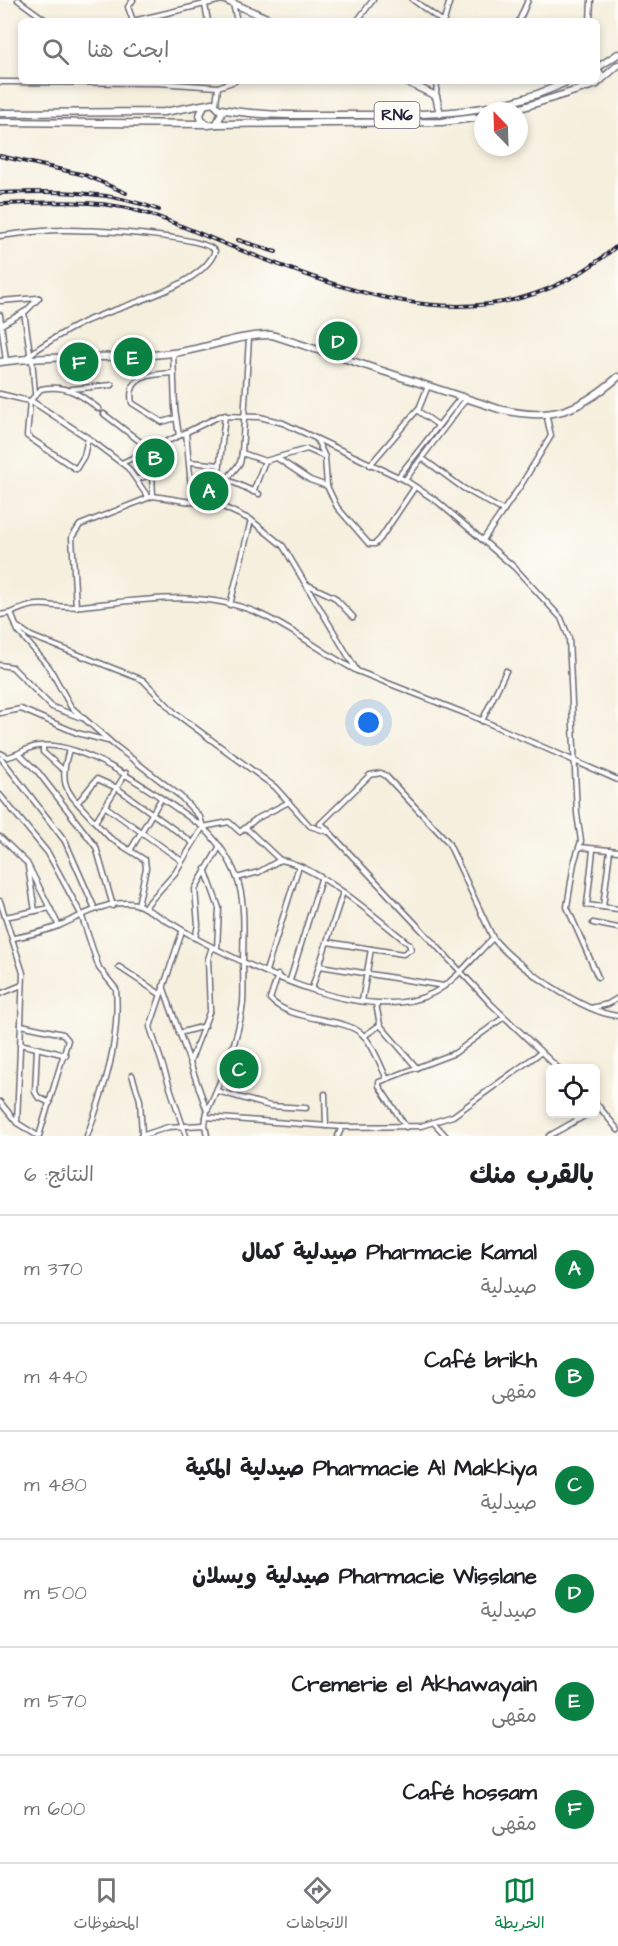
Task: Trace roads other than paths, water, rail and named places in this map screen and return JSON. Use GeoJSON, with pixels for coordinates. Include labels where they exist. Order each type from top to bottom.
{"type":"FeatureCollection","features":[{"type":"Feature","properties":{"kind":"main road"},"geometry":{"type":"LineString","coordinates":[[224,0],[243,3],[269,18]]}},
{"type":"Feature","properties":{"kind":"main road"},"geometry":{"type":"LineString","coordinates":[[600,67],[618,54]]}},
{"type":"Feature","properties":{"kind":"main road"},"geometry":{"type":"LineString","coordinates":[[601,80],[618,65]]}},
{"type":"Feature","properties":{"kind":"main road"},"geometry":{"type":"LineString","coordinates":[[600,72],[601,80]]}},
{"type":"Feature","properties":{"kind":"main road"},"geometry":{"type":"LineString","coordinates":[[411,84],[436,96],[440,114]]}},
{"type":"Feature","properties":{"kind":"main road","name":"RN6"},"geometry":{"type":"LineString","coordinates":[[0,113],[164,112],[204,105],[260,114],[440,114],[496,106],[535,95],[561,84]]}},
{"type":"Feature","properties":{"kind":"main road"},"geometry":{"type":"LineString","coordinates":[[528,105],[587,84]]}},
{"type":"Feature","properties":{"kind":"main road"},"geometry":{"type":"LineString","coordinates":[[204,105],[200,115],[205,124]]}},
{"type":"Feature","properties":{"kind":"main road"},"geometry":{"type":"LineString","coordinates":[[217,124],[222,115],[219,106]]}},
{"type":"Feature","properties":{"kind":"main road","name":"RN6"},"geometry":{"type":"LineString","coordinates":[[0,122],[420,123],[474,118]]}},
{"type":"Feature","properties":{"kind":"main road"},"geometry":{"type":"LineString","coordinates":[[3,362],[31,356],[173,353],[265,335],[281,337],[510,412],[546,413],[584,404],[618,377]]}},
{"type":"Feature","properties":{"kind":"street"},"geometry":{"type":"LineString","coordinates":[[18,0],[43,18]]}},
{"type":"Feature","properties":{"kind":"street"},"geometry":{"type":"LineString","coordinates":[[132,18],[128,8],[133,0]]}},
{"type":"Feature","properties":{"kind":"street"},"geometry":{"type":"LineString","coordinates":[[146,18],[204,2],[224,0]]}},
{"type":"Feature","properties":{"kind":"street"},"geometry":{"type":"LineString","coordinates":[[359,18],[373,0]]}},
{"type":"Feature","properties":{"kind":"street"},"geometry":{"type":"LineString","coordinates":[[413,0],[439,18]]}},
{"type":"Feature","properties":{"kind":"street"},"geometry":{"type":"LineString","coordinates":[[444,18],[450,0]]}},
{"type":"Feature","properties":{"kind":"street"},"geometry":{"type":"LineString","coordinates":[[520,18],[528,0]]}},
{"type":"Feature","properties":{"kind":"street"},"geometry":{"type":"LineString","coordinates":[[590,18],[591,0]]}},
{"type":"Feature","properties":{"kind":"street"},"geometry":{"type":"LineString","coordinates":[[204,2],[207,18]]}},
{"type":"Feature","properties":{"kind":"street"},"geometry":{"type":"LineString","coordinates":[[233,3],[236,18]]}},
{"type":"Feature","properties":{"kind":"street"},"geometry":{"type":"LineString","coordinates":[[169,13],[170,18]]}},
{"type":"Feature","properties":{"kind":"street"},"geometry":{"type":"LineString","coordinates":[[0,82],[18,82]]}},
{"type":"Feature","properties":{"kind":"street"},"geometry":{"type":"LineString","coordinates":[[182,84],[218,87],[226,84]]}},
{"type":"Feature","properties":{"kind":"street"},"geometry":{"type":"LineString","coordinates":[[436,96],[437,84]]}},
{"type":"Feature","properties":{"kind":"street"},"geometry":{"type":"LineString","coordinates":[[218,87],[219,106]]}},
{"type":"Feature","properties":{"kind":"street"},"geometry":{"type":"LineString","coordinates":[[0,236],[57,230],[97,230],[176,239],[211,247],[215,251],[209,262],[186,280],[84,322],[31,356]]}},
{"type":"Feature","properties":{"kind":"street"},"geometry":{"type":"LineString","coordinates":[[0,301],[39,298],[24,312],[1,325]]}},
{"type":"Feature","properties":{"kind":"street"},"geometry":{"type":"LineString","coordinates":[[24,312],[34,393],[30,401],[27,436],[76,469],[84,456],[88,438]]}},
{"type":"Feature","properties":{"kind":"street"},"geometry":{"type":"LineString","coordinates":[[0,315],[3,362]]}},
{"type":"Feature","properties":{"kind":"street"},"geometry":{"type":"LineString","coordinates":[[218,505],[225,480],[240,463],[242,453],[249,338]]}},
{"type":"Feature","properties":{"kind":"street"},"geometry":{"type":"LineString","coordinates":[[173,353],[179,436]]}},
{"type":"Feature","properties":{"kind":"street"},"geometry":{"type":"LineString","coordinates":[[174,373],[141,378],[133,384],[130,394],[132,403],[162,422],[176,418]]}},
{"type":"Feature","properties":{"kind":"street"},"geometry":{"type":"LineString","coordinates":[[34,393],[46,388],[72,389],[112,385]]}},
{"type":"Feature","properties":{"kind":"street"},"geometry":{"type":"LineString","coordinates":[[370,465],[418,409],[428,386]]}},
{"type":"Feature","properties":{"kind":"street"},"geometry":{"type":"LineString","coordinates":[[72,389],[99,409]]}},
{"type":"Feature","properties":{"kind":"street"},"geometry":{"type":"LineString","coordinates":[[0,394],[30,401],[88,438],[122,463],[138,479],[150,497]]}},
{"type":"Feature","properties":{"kind":"street"},"geometry":{"type":"LineString","coordinates":[[398,477],[438,425],[463,398]]}},
{"type":"Feature","properties":{"kind":"street"},"geometry":{"type":"LineString","coordinates":[[405,480],[463,398]]}},
{"type":"Feature","properties":{"kind":"street"},"geometry":{"type":"LineString","coordinates":[[418,409],[438,425]]}},
{"type":"Feature","properties":{"kind":"street"},"geometry":{"type":"LineString","coordinates":[[483,540],[551,436],[546,413]]}},
{"type":"Feature","properties":{"kind":"street"},"geometry":{"type":"LineString","coordinates":[[104,414],[151,450],[153,474],[150,497]]}},
{"type":"Feature","properties":{"kind":"street"},"geometry":{"type":"LineString","coordinates":[[218,481],[225,415]]}},
{"type":"Feature","properties":{"kind":"street"},"geometry":{"type":"LineString","coordinates":[[122,463],[225,415],[245,415],[283,423],[405,480],[514,567],[558,614],[566,628],[579,847],[567,907],[598,977]]}},
{"type":"Feature","properties":{"kind":"street"},"geometry":{"type":"LineString","coordinates":[[186,432],[191,486]]}},
{"type":"Feature","properties":{"kind":"street"},"geometry":{"type":"LineString","coordinates":[[317,440],[324,457],[327,486],[337,507],[369,544],[373,545],[400,512],[415,487]]}},
{"type":"Feature","properties":{"kind":"street"},"geometry":{"type":"LineString","coordinates":[[242,453],[265,461],[307,449],[324,457]]}},
{"type":"Feature","properties":{"kind":"street"},"geometry":{"type":"LineString","coordinates":[[277,458],[310,480],[327,486]]}},
{"type":"Feature","properties":{"kind":"street"},"geometry":{"type":"LineString","coordinates":[[422,458],[463,488],[504,511]]}},
{"type":"Feature","properties":{"kind":"street"},"geometry":{"type":"LineString","coordinates":[[253,492],[265,461]]}},
{"type":"Feature","properties":{"kind":"street"},"geometry":{"type":"LineString","coordinates":[[190,462],[220,465]]}},
{"type":"Feature","properties":{"kind":"street"},"geometry":{"type":"LineString","coordinates":[[138,479],[153,474]]}},
{"type":"Feature","properties":{"kind":"street"},"geometry":{"type":"LineString","coordinates":[[190,478],[225,480],[259,494]]}},
{"type":"Feature","properties":{"kind":"street"},"geometry":{"type":"LineString","coordinates":[[76,607],[74,531],[82,523],[150,497],[218,505],[251,520],[283,546],[308,584],[357,671]]}},
{"type":"Feature","properties":{"kind":"street"},"geometry":{"type":"LineString","coordinates":[[230,605],[251,520]]}},
{"type":"Feature","properties":{"kind":"street"},"geometry":{"type":"LineString","coordinates":[[308,584],[329,594],[353,617]]}},
{"type":"Feature","properties":{"kind":"street"},"geometry":{"type":"LineString","coordinates":[[0,615],[11,614],[25,606],[38,603],[76,607],[164,598],[202,599],[230,605],[271,620],[357,671],[482,721],[618,780]]}},
{"type":"Feature","properties":{"kind":"street"},"geometry":{"type":"LineString","coordinates":[[11,614],[16,626],[49,667],[68,703],[109,741],[180,796],[200,817],[203,827]]}},
{"type":"Feature","properties":{"kind":"street"},"geometry":{"type":"LineString","coordinates":[[16,626],[32,636],[143,680],[175,713],[244,762],[289,802],[305,822],[317,829],[328,831]]}},
{"type":"Feature","properties":{"kind":"street"},"geometry":{"type":"LineString","coordinates":[[0,664],[12,667],[52,707],[82,718]]}},
{"type":"Feature","properties":{"kind":"street"},"geometry":{"type":"LineString","coordinates":[[482,721],[506,670]]}},
{"type":"Feature","properties":{"kind":"street"},"geometry":{"type":"LineString","coordinates":[[0,713],[21,709],[77,733],[109,741]]}},
{"type":"Feature","properties":{"kind":"street"},"geometry":{"type":"LineString","coordinates":[[43,746],[43,752],[63,770]]}},
{"type":"Feature","properties":{"kind":"street"},"geometry":{"type":"LineString","coordinates":[[1,756],[8,757],[43,746],[69,750],[126,773],[203,827],[220,846],[237,878],[245,910],[241,1013],[217,1091],[207,1112],[205,1125],[207,1136]]}},
{"type":"Feature","properties":{"kind":"street"},"geometry":{"type":"LineString","coordinates":[[69,750],[63,770],[65,787],[110,838],[143,857],[147,863],[138,905]]}},
{"type":"Feature","properties":{"kind":"street"},"geometry":{"type":"LineString","coordinates":[[19,754],[38,772],[96,847],[113,906]]}},
{"type":"Feature","properties":{"kind":"street"},"geometry":{"type":"LineString","coordinates":[[1,756],[65,841],[95,909]]}},
{"type":"Feature","properties":{"kind":"street"},"geometry":{"type":"LineString","coordinates":[[95,822],[126,773]]}},
{"type":"Feature","properties":{"kind":"street"},"geometry":{"type":"LineString","coordinates":[[317,829],[368,777],[377,773],[386,776],[448,842],[493,938],[514,961],[590,1008],[618,1016]]}},
{"type":"Feature","properties":{"kind":"street"},"geometry":{"type":"LineString","coordinates":[[78,802],[97,779],[117,788],[193,843]]}},
{"type":"Feature","properties":{"kind":"street"},"geometry":{"type":"LineString","coordinates":[[0,795],[48,853],[81,914],[97,964],[117,991],[116,1033],[111,1064],[87,1136]]}},
{"type":"Feature","properties":{"kind":"street"},"geometry":{"type":"LineString","coordinates":[[130,849],[160,799]]}},
{"type":"Feature","properties":{"kind":"street"},"geometry":{"type":"LineString","coordinates":[[144,908],[176,873],[203,827],[229,822],[240,832],[256,819],[289,802]]}},
{"type":"Feature","properties":{"kind":"street"},"geometry":{"type":"LineString","coordinates":[[106,807],[142,830],[182,861]]}},
{"type":"Feature","properties":{"kind":"street"},"geometry":{"type":"LineString","coordinates":[[321,823],[504,1017],[553,1064]]}},
{"type":"Feature","properties":{"kind":"street"},"geometry":{"type":"LineString","coordinates":[[246,828],[280,860],[299,866],[343,892],[411,946],[410,951],[403,954],[327,942]]}},
{"type":"Feature","properties":{"kind":"street"},"geometry":{"type":"LineString","coordinates":[[0,837],[27,863],[59,926]]}},
{"type":"Feature","properties":{"kind":"street"},"geometry":{"type":"LineString","coordinates":[[195,938],[197,918],[194,894],[205,869],[220,846]]}},
{"type":"Feature","properties":{"kind":"street"},"geometry":{"type":"LineString","coordinates":[[579,847],[618,851]]}},
{"type":"Feature","properties":{"kind":"street"},"geometry":{"type":"LineString","coordinates":[[593,850],[587,903],[618,909]]}},
{"type":"Feature","properties":{"kind":"street"},"geometry":{"type":"LineString","coordinates":[[603,907],[610,850]]}},
{"type":"Feature","properties":{"kind":"street"},"geometry":{"type":"LineString","coordinates":[[237,878],[259,872],[280,860]]}},
{"type":"Feature","properties":{"kind":"street"},"geometry":{"type":"LineString","coordinates":[[27,863],[35,911]]}},
{"type":"Feature","properties":{"kind":"street"},"geometry":{"type":"LineString","coordinates":[[266,971],[299,866]]}},
{"type":"Feature","properties":{"kind":"street"},"geometry":{"type":"LineString","coordinates":[[189,1063],[206,1026],[211,1005],[208,959],[215,948],[219,908],[217,896],[205,869]]}},
{"type":"Feature","properties":{"kind":"street"},"geometry":{"type":"LineString","coordinates":[[290,980],[321,879]]}},
{"type":"Feature","properties":{"kind":"street"},"geometry":{"type":"LineString","coordinates":[[312,988],[343,892]]}},
{"type":"Feature","properties":{"kind":"street"},"geometry":{"type":"LineString","coordinates":[[0,901],[22,968],[17,1123]]}},
{"type":"Feature","properties":{"kind":"street"},"geometry":{"type":"LineString","coordinates":[[14,938],[59,926],[95,909],[138,905],[182,931],[243,962],[312,988],[376,1004],[408,1002],[445,986],[493,938]]}},
{"type":"Feature","properties":{"kind":"street"},"geometry":{"type":"LineString","coordinates":[[5,917],[50,908]]}},
{"type":"Feature","properties":{"kind":"street"},"geometry":{"type":"LineString","coordinates":[[593,923],[618,928]]}},
{"type":"Feature","properties":{"kind":"street"},"geometry":{"type":"LineString","coordinates":[[182,931],[150,1027],[186,1136]]}},
{"type":"Feature","properties":{"kind":"street"},"geometry":{"type":"LineString","coordinates":[[362,1001],[371,949]]}},
{"type":"Feature","properties":{"kind":"street"},"geometry":{"type":"LineString","coordinates":[[320,966],[445,986]]}},
{"type":"Feature","properties":{"kind":"street"},"geometry":{"type":"LineString","coordinates":[[119,967],[160,994]]}},
{"type":"Feature","properties":{"kind":"street"},"geometry":{"type":"LineString","coordinates":[[278,975],[270,999],[274,1003],[303,1016],[340,1024],[364,1036],[386,1077]]}},
{"type":"Feature","properties":{"kind":"street"},"geometry":{"type":"LineString","coordinates":[[0,994],[22,985]]}},
{"type":"Feature","properties":{"kind":"street"},"geometry":{"type":"LineString","coordinates":[[163,985],[207,1112]]}},
{"type":"Feature","properties":{"kind":"street"},"geometry":{"type":"LineString","coordinates":[[590,1008],[608,1004],[618,998]]}},
{"type":"Feature","properties":{"kind":"street"},"geometry":{"type":"LineString","coordinates":[[376,1004],[380,1025],[417,1068]]}},
{"type":"Feature","properties":{"kind":"street"},"geometry":{"type":"LineString","coordinates":[[407,1127],[379,1086],[379,1082],[386,1077],[455,1053],[504,1017]]}},
{"type":"Feature","properties":{"kind":"street"},"geometry":{"type":"LineString","coordinates":[[0,1102],[17,1123],[39,1136],[69,1042],[66,1035],[21,1025]]}},
{"type":"Feature","properties":{"kind":"street"},"geometry":{"type":"LineString","coordinates":[[364,1036],[380,1025]]}},
{"type":"Feature","properties":{"kind":"street"},"geometry":{"type":"LineString","coordinates":[[179,1033],[206,1026]]}},
{"type":"Feature","properties":{"kind":"street"},"geometry":{"type":"LineString","coordinates":[[20,1044],[66,1055]]}},
{"type":"Feature","properties":{"kind":"street"},"geometry":{"type":"LineString","coordinates":[[36,1048],[35,1092],[38,1097],[50,1103]]}},
{"type":"Feature","properties":{"kind":"street"},"geometry":{"type":"LineString","coordinates":[[206,1117],[342,1127],[407,1127],[434,1122],[453,1116],[540,1053]]}},
{"type":"Feature","properties":{"kind":"street"},"geometry":{"type":"LineString","coordinates":[[132,1075],[140,1100],[141,1136],[168,1127],[205,1125]]}},
{"type":"Feature","properties":{"kind":"street"},"geometry":{"type":"LineString","coordinates":[[217,1091],[270,1106],[306,1108]]}},
{"type":"Feature","properties":{"kind":"street"},"geometry":{"type":"LineString","coordinates":[[325,1094],[326,1126]]}},
{"type":"Feature","properties":{"kind":"street"},"geometry":{"type":"LineString","coordinates":[[600,1110],[618,1130]]}},
{"type":"Feature","properties":{"kind":"street"},"geometry":{"type":"LineString","coordinates":[[549,1136],[580,1118]]}},
{"type":"Feature","properties":{"kind":"street"},"geometry":{"type":"LineString","coordinates":[[434,1122],[446,1136]]}},
{"type":"Feature","properties":{"kind":"street"},"geometry":{"type":"LineString","coordinates":[[338,1136],[342,1127]]}},
{"type":"Feature","properties":{"kind":"railway"},"geometry":{"type":"LineString","coordinates":[[0,156],[85,175],[126,193]]}},
{"type":"Feature","properties":{"kind":"railway"},"geometry":{"type":"LineString","coordinates":[[0,193],[61,192],[101,195],[140,203],[159,210]]}},
{"type":"Feature","properties":{"kind":"railway"},"geometry":{"type":"LineString","coordinates":[[0,204],[80,203],[111,205],[140,211],[325,281],[375,295],[425,304],[475,305],[523,297],[571,278],[618,245]]}},
{"type":"Feature","properties":{"kind":"railway"},"geometry":{"type":"LineString","coordinates":[[238,240],[276,252]]}},
{"type":"Feature","properties":{"kind":"place","name":"Pharmacie Wisslane صيدلية ويسلان"},"geometry":{"type":"Point","coordinates":[338,341]}},
{"type":"Feature","properties":{"kind":"place","name":"Cremerie el Akhawayain"},"geometry":{"type":"Point","coordinates":[133,357]}},
{"type":"Feature","properties":{"kind":"place","name":"Café hossam"},"geometry":{"type":"Point","coordinates":[79,362]}},
{"type":"Feature","properties":{"kind":"place","name":"Café brikh"},"geometry":{"type":"Point","coordinates":[155,458]}},
{"type":"Feature","properties":{"kind":"place","name":"Pharmacie Kamal صيدلية كمال"},"geometry":{"type":"Point","coordinates":[209,491]}},
{"type":"Feature","properties":{"kind":"place","name":"Pharmacie Al Makkiya صيدلية المكية"},"geometry":{"type":"Point","coordinates":[239,1069]}}]}
